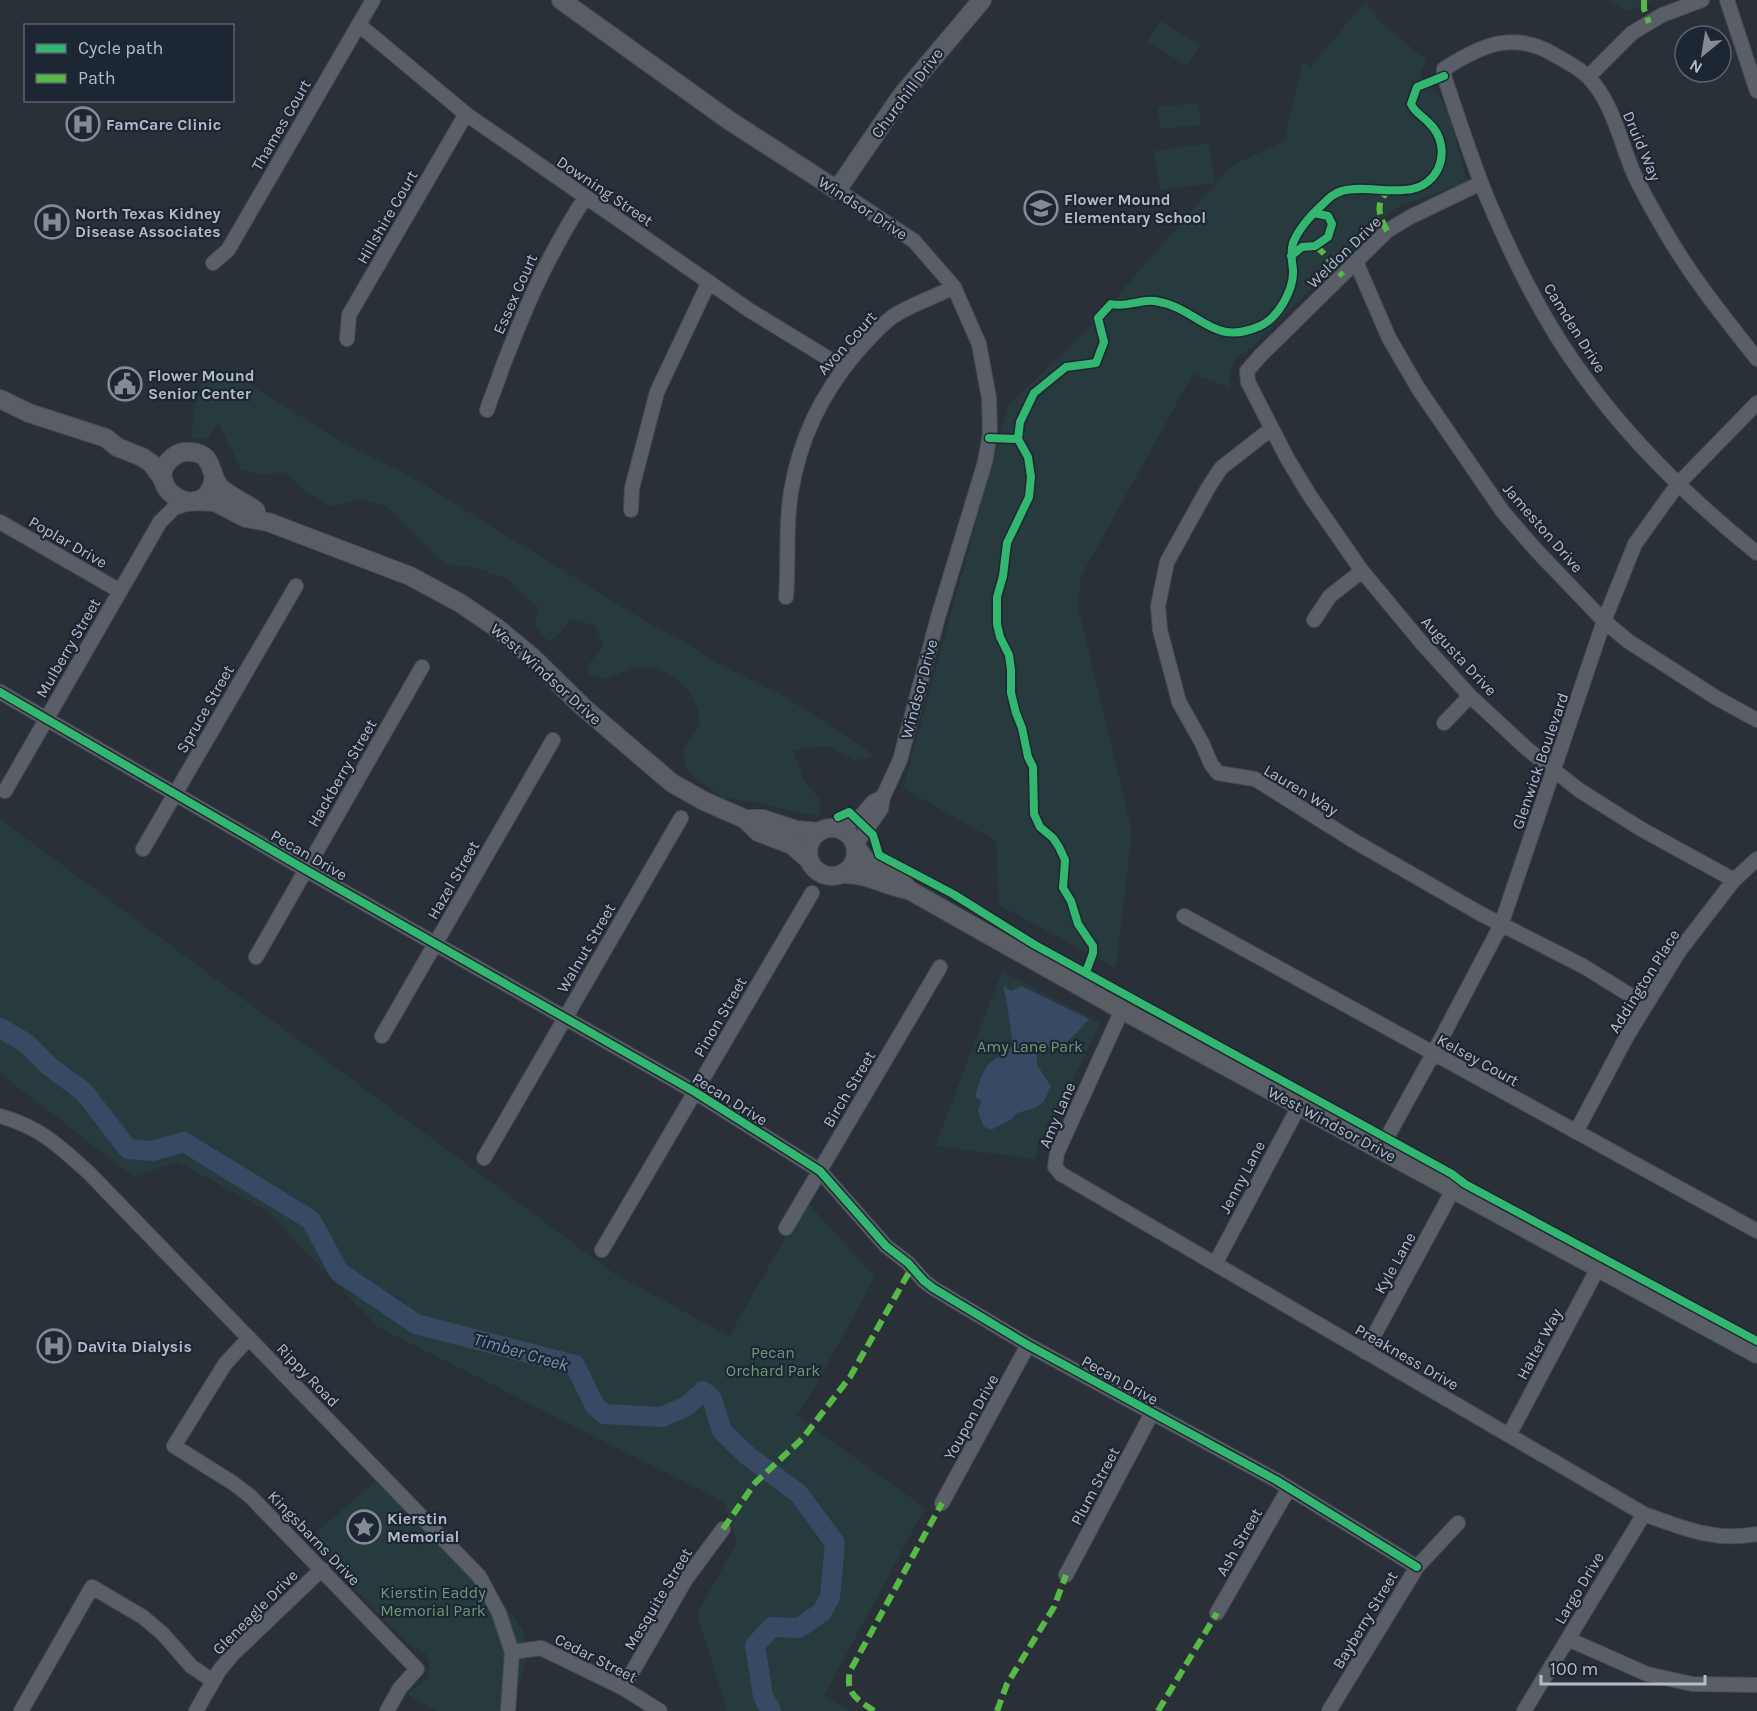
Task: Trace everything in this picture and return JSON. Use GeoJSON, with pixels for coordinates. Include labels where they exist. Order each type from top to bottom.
{"type":"FeatureCollection","features":[{"type":"Feature","properties":{"kind":"street","name":"Thames Court"},"geometry":{"type":"LineString","coordinates":[[213,263],[228,250],[373,0]]}},
{"type":"Feature","properties":{"kind":"street","name":"Windsor Drive"},"geometry":{"type":"LineString","coordinates":[[561,0],[730,121],[914,241],[954,287],[979,344],[989,398],[990,434],[985,462],[938,617],[900,760],[883,797],[881,809],[856,846]]}},
{"type":"Feature","properties":{"kind":"street","name":"Churchill Drive"},"geometry":{"type":"LineString","coordinates":[[837,190],[902,95],[982,0]]}},
{"type":"Feature","properties":{"kind":"street"},"geometry":{"type":"LineString","coordinates":[[1588,77],[1632,33],[1662,15],[1702,0]]}},
{"type":"Feature","properties":{"kind":"street"},"geometry":{"type":"LineString","coordinates":[[1727,0],[1757,92]]}},
{"type":"Feature","properties":{"kind":"street","name":"Downing Street"},"geometry":{"type":"LineString","coordinates":[[358,26],[466,114],[585,198],[709,282],[844,368]]}},
{"type":"Feature","properties":{"kind":"street","name":"Druid Way"},"geometry":{"type":"LineString","coordinates":[[1444,69],[1471,52],[1509,41],[1523,42],[1544,49],[1588,77],[1608,108],[1634,174],[1662,227],[1709,299],[1757,359]]}},
{"type":"Feature","properties":{"kind":"street","name":"Camden Drive"},"geometry":{"type":"LineString","coordinates":[[1444,69],[1444,76],[1481,183],[1520,269],[1583,376],[1635,441],[1714,519],[1757,553]]}},
{"type":"Feature","properties":{"kind":"street","name":"Hillshire Court"},"geometry":{"type":"LineString","coordinates":[[347,339],[349,315],[466,114]]}},
{"type":"Feature","properties":{"kind":"street","name":"Weldon Drive"},"geometry":{"type":"LineString","coordinates":[[1247,371],[1387,231],[1410,217],[1481,183]]}},
{"type":"Feature","properties":{"kind":"street","name":"Essex Court"},"geometry":{"type":"LineString","coordinates":[[487,410],[508,351],[538,280],[552,250],[585,198]]}},
{"type":"Feature","properties":{"kind":"street","name":"Jameston Drive"},"geometry":{"type":"LineString","coordinates":[[1356,262],[1389,338],[1418,388],[1503,512],[1536,550],[1604,621],[1628,641],[1715,697],[1757,720]]}},
{"type":"Feature","properties":{"kind":"street"},"geometry":{"type":"LineString","coordinates":[[631,510],[632,488],[657,392],[709,282]]}},
{"type":"Feature","properties":{"kind":"street","name":"Avon Court"},"geometry":{"type":"LineString","coordinates":[[786,597],[791,493],[802,446],[826,392],[866,341],[892,317],[954,287]]}},
{"type":"Feature","properties":{"kind":"street","name":"Augusta Drive"},"geometry":{"type":"LineString","coordinates":[[1247,371],[1248,382],[1270,429],[1310,496],[1362,571],[1470,696],[1579,790],[1641,829],[1734,880]]}},
{"type":"Feature","properties":{"kind":"street","name":"West Windsor Drive"},"geometry":{"type":"LineString","coordinates":[[0,399],[29,413],[106,438],[117,447],[142,457],[152,464],[171,495],[184,502],[215,502],[246,518],[268,522],[410,576],[460,603],[497,628],[532,657],[583,707],[672,783],[704,801],[746,819],[759,832],[792,845],[822,875],[861,874],[891,887],[909,890]]}},
{"type":"Feature","properties":{"kind":"street","name":"Glenwick Boulevard"},"geometry":{"type":"LineString","coordinates":[[1380,1150],[1501,924],[1555,771],[1604,621],[1635,544],[1678,484],[1757,403]]}},
{"type":"Feature","properties":{"kind":"street","name":"Lauren Way"},"geometry":{"type":"LineString","coordinates":[[1270,429],[1221,468],[1208,488],[1167,562],[1158,606],[1160,630],[1179,702],[1202,742],[1205,755],[1218,773],[1255,779],[1354,841],[1501,924],[1583,966],[1646,1005]]}},
{"type":"Feature","properties":{"kind":"street","name":"West Windsor Drive"},"geometry":{"type":"LineString","coordinates":[[106,438],[118,435],[157,452],[196,453],[203,456],[209,462],[219,487],[268,522]]}},
{"type":"Feature","properties":{"kind":"street"},"geometry":{"type":"LineString","coordinates":[[164,482],[168,462],[181,453]]}},
{"type":"Feature","properties":{"kind":"street"},"geometry":{"type":"LineString","coordinates":[[193,501],[210,491],[214,476]]}},
{"type":"Feature","properties":{"kind":"street","name":"Mulberry Street"},"geometry":{"type":"LineString","coordinates":[[160,522],[165,496],[164,482]]}},
{"type":"Feature","properties":{"kind":"street","name":"Mulberry Street"},"geometry":{"type":"LineString","coordinates":[[5,791],[160,522],[174,508],[193,501]]}},
{"type":"Feature","properties":{"kind":"street","name":"Poplar Drive"},"geometry":{"type":"LineString","coordinates":[[0,522],[120,591]]}},
{"type":"Feature","properties":{"kind":"street"},"geometry":{"type":"LineString","coordinates":[[1314,620],[1330,596],[1362,571]]}},
{"type":"Feature","properties":{"kind":"street","name":"Spruce Street"},"geometry":{"type":"LineString","coordinates":[[143,849],[296,586]]}},
{"type":"Feature","properties":{"kind":"street","name":"Hackberry Street"},"geometry":{"type":"LineString","coordinates":[[256,957],[422,668]]}},
{"type":"Feature","properties":{"kind":"street","name":"Pecan Drive"},"geometry":{"type":"LineString","coordinates":[[0,692],[695,1092],[820,1171],[886,1246],[908,1263],[924,1281],[1028,1345],[1237,1457],[1417,1567]]}},
{"type":"Feature","properties":{"kind":"street"},"geometry":{"type":"LineString","coordinates":[[1444,723],[1470,696]]}},
{"type":"Feature","properties":{"kind":"street","name":"Hazel Street"},"geometry":{"type":"LineString","coordinates":[[382,1036],[553,740]]}},
{"type":"Feature","properties":{"kind":"street","name":"Windsor Drive"},"geometry":{"type":"LineString","coordinates":[[827,830],[859,818],[873,802],[883,797]]}},
{"type":"Feature","properties":{"kind":"street","name":"Walnut Street"},"geometry":{"type":"LineString","coordinates":[[484,1158],[681,818]]}},
{"type":"Feature","properties":{"kind":"street","name":"West Windsor Drive"},"geometry":{"type":"LineString","coordinates":[[746,819],[763,819],[796,830],[827,830],[846,833],[865,859],[895,874],[909,890],[1122,1011],[1757,1354]]}},
{"type":"Feature","properties":{"kind":"street"},"geometry":{"type":"LineString","coordinates":[[808,859],[810,841],[827,830]]}},
{"type":"Feature","properties":{"kind":"street"},"geometry":{"type":"LineString","coordinates":[[844,874],[852,865],[856,846]]}},
{"type":"Feature","properties":{"kind":"street","name":"Addington Place"},"geometry":{"type":"LineString","coordinates":[[1576,1132],[1646,1005],[1680,950],[1734,880],[1757,859]]}},
{"type":"Feature","properties":{"kind":"street","name":"Pinon Street"},"geometry":{"type":"LineString","coordinates":[[602,1250],[812,894]]}},
{"type":"Feature","properties":{"kind":"street","name":"Kelsey Court"},"geometry":{"type":"LineString","coordinates":[[1184,916],[1757,1231]]}},
{"type":"Feature","properties":{"kind":"street","name":"Birch Street"},"geometry":{"type":"LineString","coordinates":[[786,1228],[940,967]]}},
{"type":"Feature","properties":{"kind":"street","name":"Amy Lane"},"geometry":{"type":"LineString","coordinates":[[1055,1167],[1057,1153],[1122,1011]]}},
{"type":"Feature","properties":{"kind":"street","name":"Jenny Lane"},"geometry":{"type":"LineString","coordinates":[[1215,1264],[1299,1106]]}},
{"type":"Feature","properties":{"kind":"street","name":"Rippy Road"},"geometry":{"type":"LineString","coordinates":[[0,1116],[20,1121],[52,1139],[89,1173],[479,1576],[499,1613],[512,1652],[508,1711]]}},
{"type":"Feature","properties":{"kind":"street","name":"Preakness Drive"},"geometry":{"type":"LineString","coordinates":[[1055,1167],[1069,1179],[1644,1514],[1690,1532],[1716,1536],[1757,1534]]}},
{"type":"Feature","properties":{"kind":"street","name":"Kyle Lane"},"geometry":{"type":"LineString","coordinates":[[1365,1352],[1453,1190]]}},
{"type":"Feature","properties":{"kind":"street","name":"Halter Way"},"geometry":{"type":"LineString","coordinates":[[1509,1435],[1598,1268]]}},
{"type":"Feature","properties":{"kind":"street","name":"Kingsbarns Drive"},"geometry":{"type":"LineString","coordinates":[[249,1338],[225,1364],[174,1446],[250,1496],[417,1669],[400,1688],[387,1711]]}},
{"type":"Feature","properties":{"kind":"street","name":"Youpon Drive"},"geometry":{"type":"LineString","coordinates":[[942,1503],[1028,1345]]}},
{"type":"Feature","properties":{"kind":"street","name":"Plum Street"},"geometry":{"type":"LineString","coordinates":[[1066,1575],[1152,1413]]}},
{"type":"Feature","properties":{"kind":"street","name":"Ash Street"},"geometry":{"type":"LineString","coordinates":[[1217,1613],[1289,1488]]}},
{"type":"Feature","properties":{"kind":"street","name":"Largo Drive"},"geometry":{"type":"LineString","coordinates":[[1524,1711],[1644,1514]]}},
{"type":"Feature","properties":{"kind":"street","name":"Bayberry Street"},"geometry":{"type":"LineString","coordinates":[[1329,1711],[1417,1567],[1458,1523]]}},
{"type":"Feature","properties":{"kind":"street","name":"Mesquite Street"},"geometry":{"type":"LineString","coordinates":[[623,1688],[686,1579],[723,1530]]}},
{"type":"Feature","properties":{"kind":"street","name":"Gleneagle Drive"},"geometry":{"type":"LineString","coordinates":[[196,1711],[213,1681],[232,1655],[322,1569]]}},
{"type":"Feature","properties":{"kind":"street"},"geometry":{"type":"LineString","coordinates":[[21,1711],[92,1587],[143,1617],[163,1634],[191,1666],[213,1681]]}},
{"type":"Feature","properties":{"kind":"street"},"geometry":{"type":"LineString","coordinates":[[1568,1639],[1647,1674],[1692,1684],[1757,1685]]}},
{"type":"Feature","properties":{"kind":"street","name":"Cedar Street"},"geometry":{"type":"LineString","coordinates":[[512,1652],[541,1648],[623,1688],[660,1711]]}},
{"type":"Feature","properties":{"kind":"green space"},"geometry":{"type":"Polygon","coordinates":[[[1607,0],[1655,0],[1628,11],[1607,0]]]}},
{"type":"Feature","properties":{"kind":"green space"},"geometry":{"type":"Polygon","coordinates":[[[1366,1],[1380,22],[1427,60],[1420,74],[1437,92],[1447,110],[1467,182],[1398,207],[1381,219],[1251,348],[1235,360],[1230,374],[1230,388],[1193,374],[1081,576],[1078,607],[1132,831],[1116,968],[999,905],[996,841],[903,788],[1008,406],[1098,318],[1231,166],[1284,141],[1303,61],[1310,67],[1366,1]]]}},
{"type":"Feature","properties":{"kind":"green space"},"geometry":{"type":"Polygon","coordinates":[[[1160,21],[1200,45],[1188,66],[1147,42],[1160,21]]]}},
{"type":"Feature","properties":{"kind":"green space"},"geometry":{"type":"Polygon","coordinates":[[[1198,103],[1201,125],[1160,129],[1157,107],[1198,103]]]}},
{"type":"Feature","properties":{"kind":"green space"},"geometry":{"type":"Polygon","coordinates":[[[1209,143],[1215,183],[1160,190],[1154,151],[1209,143]]]}},
{"type":"Feature","properties":{"kind":"green space"},"geometry":{"type":"Polygon","coordinates":[[[204,376],[245,381],[345,444],[399,470],[431,489],[650,624],[689,644],[711,660],[782,695],[860,745],[874,757],[856,760],[827,746],[793,750],[804,780],[819,799],[821,815],[799,813],[761,803],[724,798],[687,772],[682,749],[700,724],[698,710],[690,692],[678,680],[658,668],[634,667],[607,679],[590,675],[587,666],[604,645],[594,625],[571,619],[549,642],[535,627],[538,606],[527,599],[509,580],[477,568],[445,564],[387,506],[359,499],[331,506],[303,490],[284,472],[263,475],[241,469],[218,422],[208,439],[192,439],[193,413],[204,376]]]}},
{"type":"Feature","properties":{"kind":"green space","name":"Pecan Orchard Park"},"geometry":{"type":"Polygon","coordinates":[[[0,819],[615,1274],[729,1336],[806,1201],[875,1277],[797,1416],[925,1508],[824,1696],[851,1711],[727,1711],[697,1614],[737,1542],[724,1502],[378,1327],[266,1210],[178,1162],[134,1177],[0,1075],[0,819]]]}},
{"type":"Feature","properties":{"kind":"green space","name":"Amy Lane Park"},"geometry":{"type":"Polygon","coordinates":[[[1002,971],[1100,1023],[1047,1134],[1039,1140],[1035,1159],[935,1146],[1002,971]]]}},
{"type":"Feature","properties":{"kind":"green space","name":"Kierstin Eaddy Memorial Park"},"geometry":{"type":"Polygon","coordinates":[[[378,1479],[450,1550],[516,1620],[523,1631],[527,1647],[525,1666],[504,1711],[436,1711],[407,1694],[428,1678],[430,1662],[424,1652],[408,1644],[307,1540],[378,1479]]]}},
{"type":"Feature","properties":{"kind":"water"},"geometry":{"type":"Polygon","coordinates":[[[1003,986],[1011,991],[1021,986],[1089,1019],[1065,1043],[1045,1047],[1037,1054],[1037,1065],[1051,1086],[1044,1101],[1035,1108],[1017,1113],[1012,1119],[991,1130],[983,1126],[978,1112],[981,1101],[975,1097],[980,1079],[988,1064],[1013,1046],[1003,986]]]}},
{"type":"Feature","properties":{"kind":"waterway","name":"Timber Creek"},"geometry":{"type":"LineString","coordinates":[[0,1028],[26,1043],[49,1066],[84,1092],[128,1149],[152,1151],[184,1142],[311,1220],[339,1272],[416,1324],[575,1365],[595,1406],[604,1414],[662,1417],[687,1406],[703,1391],[712,1399],[722,1431],[748,1456],[799,1494],[835,1543],[830,1597],[822,1612],[799,1628],[772,1627],[755,1645],[763,1696],[771,1711]]}},
{"type":"Feature","properties":{"kind":"marked path"},"geometry":{"type":"LineString","coordinates":[[1644,0],[1644,9],[1649,23]]}},
{"type":"Feature","properties":{"kind":"marked path"},"geometry":{"type":"LineString","coordinates":[[1387,231],[1382,220],[1380,204],[1390,190]]}},
{"type":"Feature","properties":{"kind":"marked path"},"geometry":{"type":"LineString","coordinates":[[1315,246],[1343,276]]}},
{"type":"Feature","properties":{"kind":"marked path"},"geometry":{"type":"LineString","coordinates":[[723,1529],[755,1483],[803,1438],[850,1377],[912,1267]]}},
{"type":"Feature","properties":{"kind":"marked path"},"geometry":{"type":"LineString","coordinates":[[874,1711],[851,1691],[850,1671],[942,1503]]}},
{"type":"Feature","properties":{"kind":"marked path"},"geometry":{"type":"LineString","coordinates":[[997,1711],[1007,1684],[1054,1607],[1066,1575]]}},
{"type":"Feature","properties":{"kind":"marked path"},"geometry":{"type":"LineString","coordinates":[[1158,1711],[1217,1613]]}},
{"type":"Feature","properties":{"kind":"cycle path"},"geometry":{"type":"LineString","coordinates":[[1018,439],[1020,422],[1034,393],[1066,367],[1096,363],[1104,342],[1098,318],[1111,304],[1155,301],[1184,311],[1217,330],[1229,332],[1243,332],[1260,326],[1273,317],[1284,302],[1291,286],[1293,243],[1310,217],[1334,194],[1354,189],[1407,190],[1419,187],[1430,180],[1438,169],[1442,151],[1437,133],[1411,104],[1417,87],[1444,76]]}},
{"type":"Feature","properties":{"kind":"cycle path"},"geometry":{"type":"LineString","coordinates":[[1291,256],[1302,247],[1315,246],[1328,237],[1332,224],[1328,216],[1314,213]]}},
{"type":"Feature","properties":{"kind":"cycle path"},"geometry":{"type":"LineString","coordinates":[[989,438],[1018,439],[1028,457],[1031,477],[1029,497],[1007,543],[1003,576],[997,597],[997,624],[1000,637],[1009,655],[1011,693],[1028,757],[1033,767],[1034,814],[1040,827],[1053,838],[1065,860],[1063,888],[1071,901],[1078,924],[1093,946],[1093,953],[1086,972]]}},
{"type":"Feature","properties":{"kind":"cycle path"},"geometry":{"type":"LineString","coordinates":[[0,692],[695,1092],[820,1171],[886,1246],[908,1263],[933,1288],[1028,1345],[1276,1480],[1417,1567]]}},
{"type":"Feature","properties":{"kind":"cycle path"},"geometry":{"type":"LineString","coordinates":[[838,817],[849,812],[873,835],[879,855],[953,894],[1035,945],[1452,1174],[1465,1184],[1757,1341]]}},
{"type":"Feature","properties":{"kind":"place","name":"FamCare Clinic"},"geometry":{"type":"Point","coordinates":[83,124]}},
{"type":"Feature","properties":{"kind":"place","name":"Flower Mound Elementary School"},"geometry":{"type":"Point","coordinates":[1041,208]}},
{"type":"Feature","properties":{"kind":"place","name":"North Texas Kidney Disease Associates"},"geometry":{"type":"Point","coordinates":[52,222]}},
{"type":"Feature","properties":{"kind":"place","name":"Flower Mound Senior Center"},"geometry":{"type":"Point","coordinates":[125,384]}},
{"type":"Feature","properties":{"kind":"place","name":"DaVita Dialysis"},"geometry":{"type":"Point","coordinates":[54,1346]}},
{"type":"Feature","properties":{"kind":"place","name":"Kierstin Memorial"},"geometry":{"type":"Point","coordinates":[364,1527]}}]}
